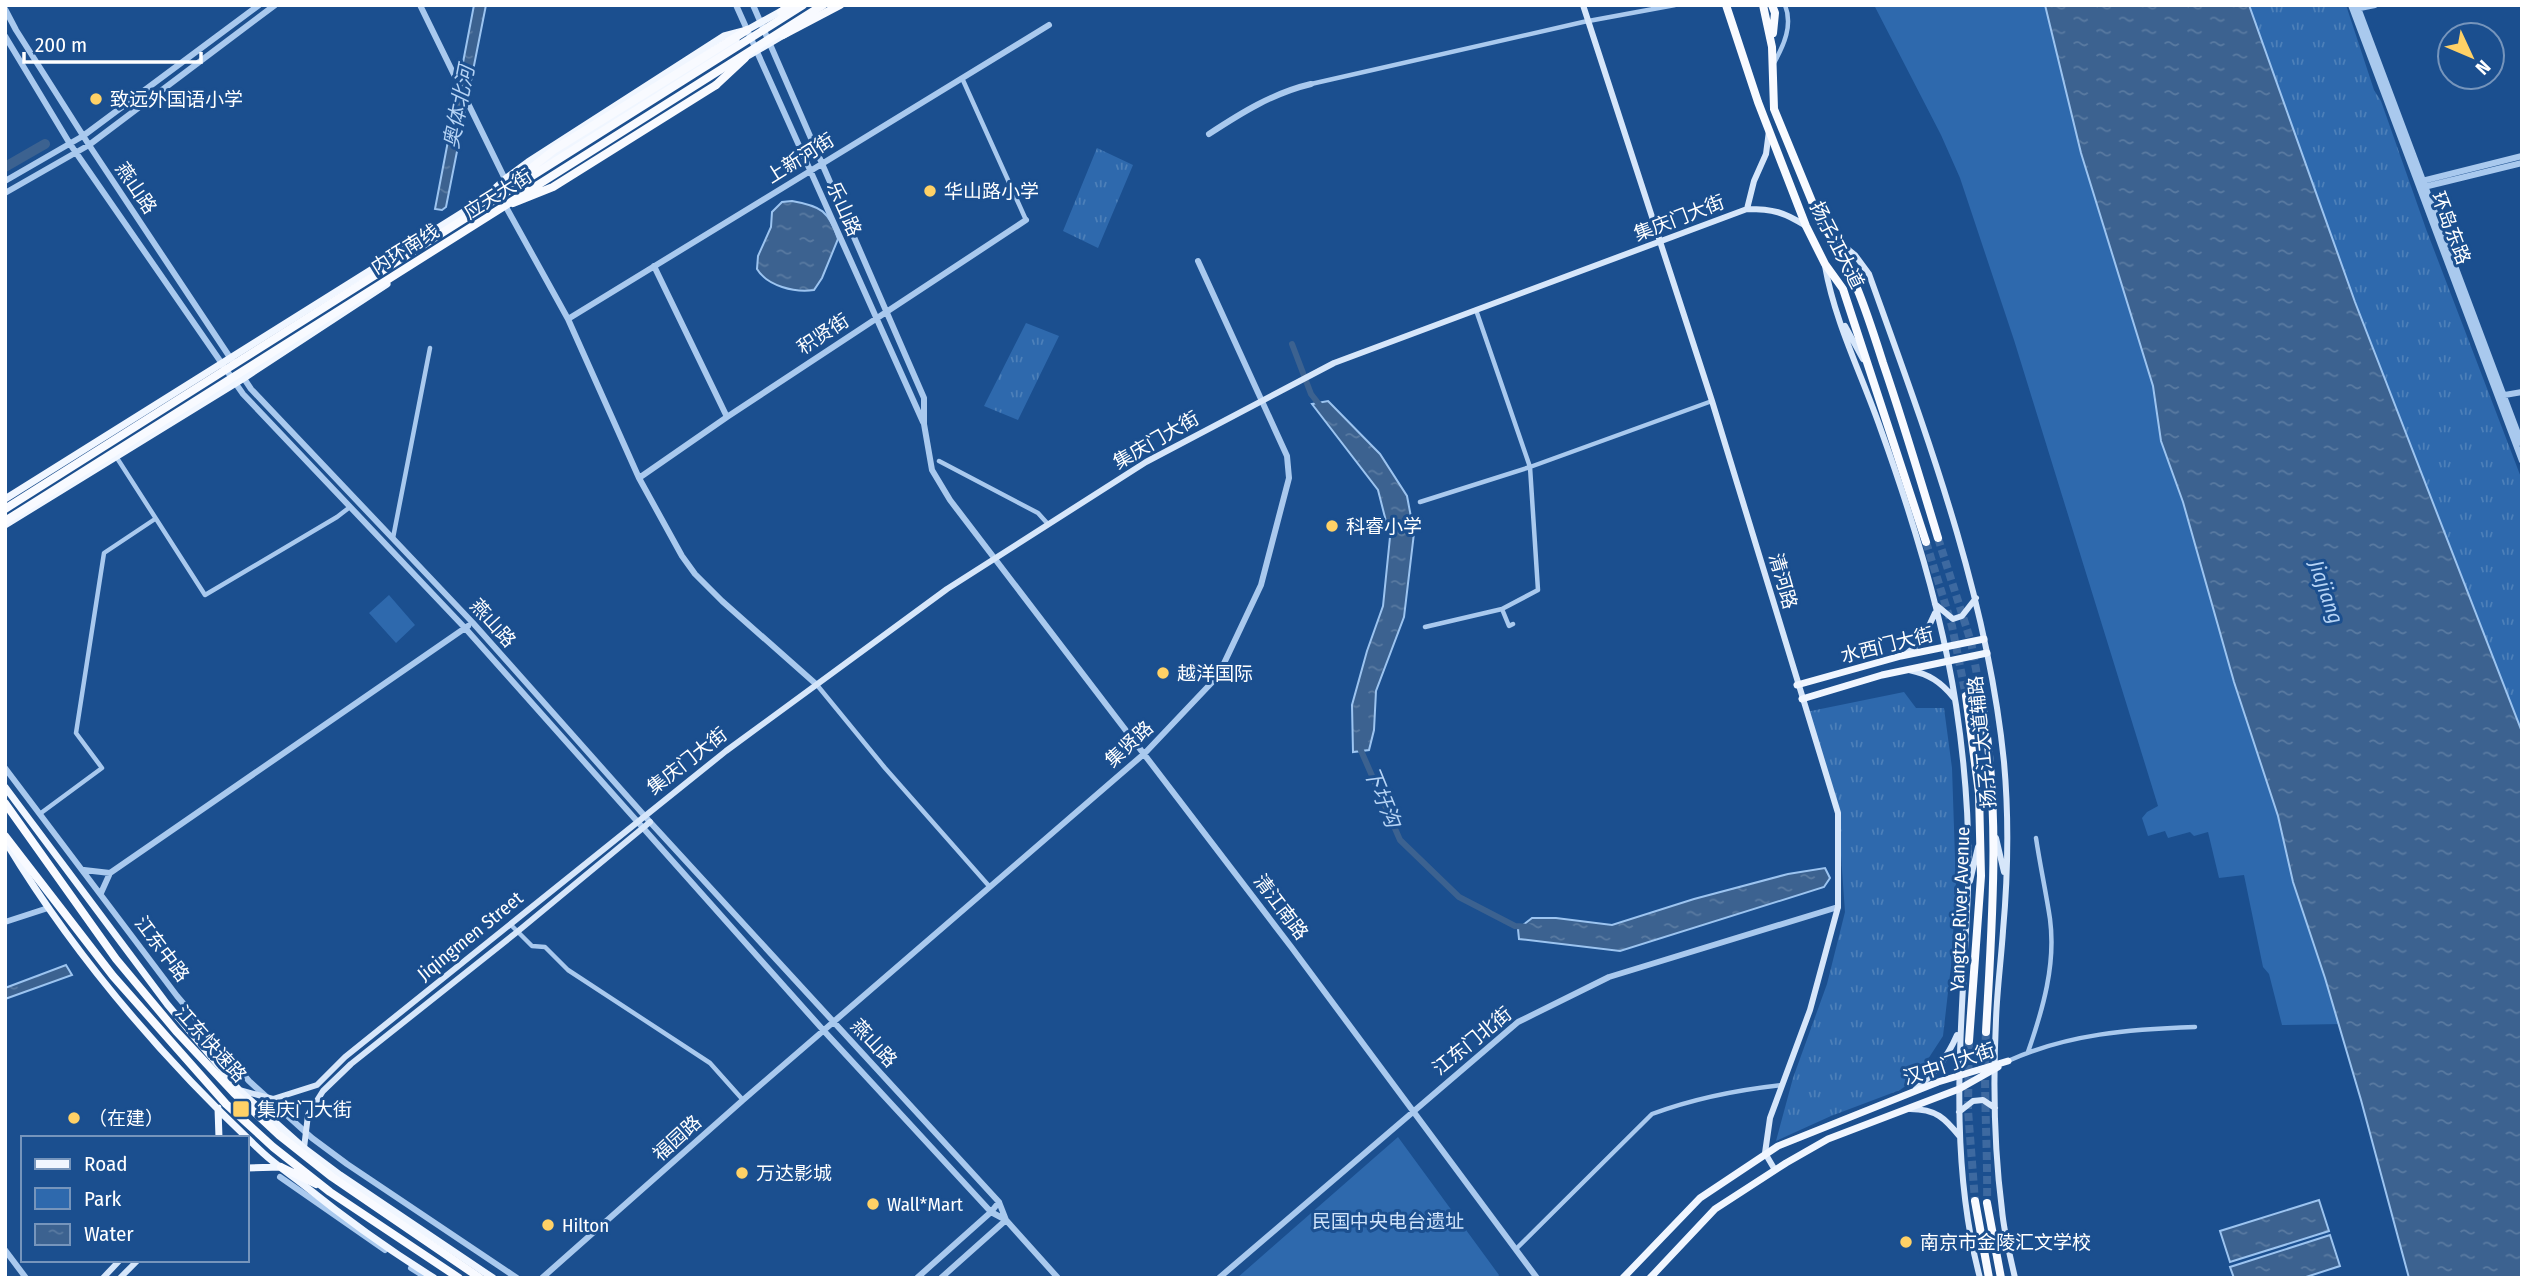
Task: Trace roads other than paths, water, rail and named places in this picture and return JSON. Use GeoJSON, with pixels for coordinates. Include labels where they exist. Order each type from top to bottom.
{"type":"FeatureCollection","features":[{"type":"Feature","properties":{"kind":"highway"},"geometry":{"type":"LineString","coordinates":[[781,12],[791,5]]}},
{"type":"Feature","properties":{"kind":"highway","name":"内环南线"},"geometry":{"type":"LineString","coordinates":[[5,509],[803,5]]}},
{"type":"Feature","properties":{"kind":"highway","name":"内环南线"},"geometry":{"type":"LineString","coordinates":[[5,523],[487,206],[823,5]]}},
{"type":"Feature","properties":{"kind":"highway","name":"扬子江大道"},"geometry":{"type":"LineString","coordinates":[[1726,5],[1806,226],[1825,264],[1843,289],[1926,542]]}},
{"type":"Feature","properties":{"kind":"highway","name":"扬子江大道"},"geometry":{"type":"LineString","coordinates":[[1763,5],[1772,47],[1774,109],[1820,221],[1857,284],[1938,538]]}},
{"type":"Feature","properties":{"kind":"highway"},"geometry":{"type":"LineString","coordinates":[[1772,5],[1775,13],[1772,47]]}},
{"type":"Feature","properties":{"kind":"highway"},"geometry":{"type":"LineString","coordinates":[[783,35],[837,6]]}},
{"type":"Feature","properties":{"kind":"highway"},"geometry":{"type":"LineString","coordinates":[[487,206],[555,149],[747,30]]}},
{"type":"Feature","properties":{"kind":"highway"},"geometry":{"type":"LineString","coordinates":[[487,206],[553,187],[716,85],[746,58]]}},
{"type":"Feature","properties":{"kind":"highway","name":"Yangtze River Avenue"},"geometry":{"type":"LineString","coordinates":[[1966,696],[1978,782],[1981,876],[1969,1041]]}},
{"type":"Feature","properties":{"kind":"highway","name":"Yangtze River Avenue"},"geometry":{"type":"LineString","coordinates":[[1982,702],[1994,802],[1993,919],[1986,1032]]}},
{"type":"Feature","properties":{"kind":"highway","name":"江东快速路"},"geometry":{"type":"LineString","coordinates":[[5,803],[116,959],[176,1031],[243,1102],[338,1182],[480,1278]]}},
{"type":"Feature","properties":{"kind":"highway","name":"江东快速路"},"geometry":{"type":"LineString","coordinates":[[5,838],[113,976],[226,1104],[330,1192],[459,1278]]}},
{"type":"Feature","properties":{"kind":"highway"},"geometry":{"type":"LineString","coordinates":[[304,1148],[338,1182]]}},
{"type":"Feature","properties":{"kind":"highway"},"geometry":{"type":"LineString","coordinates":[[281,1167],[330,1192]]}},
{"type":"Feature","properties":{"kind":"highway"},"geometry":{"type":"LineString","coordinates":[[1975,1201],[1989,1278]]}},
{"type":"Feature","properties":{"kind":"highway"},"geometry":{"type":"LineString","coordinates":[[1987,1203],[2001,1278]]}},
{"type":"Feature","properties":{"kind":"main road","name":"清河路"},"geometry":{"type":"LineString","coordinates":[[1583,5],[1712,401],[1838,813],[1838,907],[1810,1010],[1770,1118],[1765,1153]]}},
{"type":"Feature","properties":{"kind":"main road","name":"应天大街"},"geometry":{"type":"LineString","coordinates":[[487,206],[505,179],[528,162],[724,36],[747,30],[781,12]]}},
{"type":"Feature","properties":{"kind":"main road","name":"应天大街"},"geometry":{"type":"LineString","coordinates":[[5,499],[230,358],[487,206],[729,46],[747,30]]}},
{"type":"Feature","properties":{"kind":"main road","name":"应天大街"},"geometry":{"type":"LineString","coordinates":[[5,523],[117,458],[506,207],[783,35]]}},
{"type":"Feature","properties":{"kind":"main road"},"geometry":{"type":"LineString","coordinates":[[1769,129],[1766,154],[1747,209],[1771,209],[1789,215],[1806,226]]}},
{"type":"Feature","properties":{"kind":"main road","name":"集庆门大街"},"geometry":{"type":"LineString","coordinates":[[644,814],[947,589],[1146,462],[1335,363],[1747,209]]}},
{"type":"Feature","properties":{"kind":"main road","name":"扬子江大道辅路"},"geometry":{"type":"LineString","coordinates":[[1831,236],[1855,255],[1869,274],[1943,487],[1976,598],[1987,653],[2004,763],[2006,881],[1996,1018],[1995,1108],[2002,1212],[2015,1278]]}},
{"type":"Feature","properties":{"kind":"main road","name":"扬子江大道辅路"},"geometry":{"type":"LineString","coordinates":[[1825,264],[1829,291],[1881,429],[1945,647],[1955,699],[1965,787],[1968,888],[1959,1030],[1960,1137],[1963,1197],[1980,1278]]}},
{"type":"Feature","properties":{"kind":"main road"},"geometry":{"type":"LineString","coordinates":[[1838,315],[1871,372]]}},
{"type":"Feature","properties":{"kind":"main road"},"geometry":{"type":"LineString","coordinates":[[1904,656],[1922,641],[1932,623],[1934,607],[1953,619],[1962,616],[1976,598]]}},
{"type":"Feature","properties":{"kind":"main road","name":"水西门大街"},"geometry":{"type":"LineString","coordinates":[[1797,685],[1904,656],[1984,639]]}},
{"type":"Feature","properties":{"kind":"main road","name":"水西门大街"},"geometry":{"type":"LineString","coordinates":[[1802,699],[1907,670],[1987,653]]}},
{"type":"Feature","properties":{"kind":"main road"},"geometry":{"type":"LineString","coordinates":[[1907,670],[1925,673],[1942,684],[1955,699]]}},
{"type":"Feature","properties":{"kind":"main road","name":"江东中路"},"geometry":{"type":"LineString","coordinates":[[5,788],[167,1004],[239,1090],[304,1148],[340,1175],[493,1278]]}},
{"type":"Feature","properties":{"kind":"main road","name":"Jiqingmen Street"},"geometry":{"type":"LineString","coordinates":[[266,1096],[273,1099],[317,1086],[345,1057],[644,814]]}},
{"type":"Feature","properties":{"kind":"main road","name":"Jiqingmen Street"},"geometry":{"type":"LineString","coordinates":[[304,1148],[308,1115],[323,1091],[351,1064],[650,822]]}},
{"type":"Feature","properties":{"kind":"main road"},"geometry":{"type":"LineString","coordinates":[[1994,831],[2006,881]]}},
{"type":"Feature","properties":{"kind":"main road"},"geometry":{"type":"LineString","coordinates":[[1968,888],[1980,835]]}},
{"type":"Feature","properties":{"kind":"main road"},"geometry":{"type":"LineString","coordinates":[[5,838],[48,908],[139,1024],[248,1136]]}},
{"type":"Feature","properties":{"kind":"main road"},"geometry":{"type":"LineString","coordinates":[[1913,1091],[1936,1072],[1949,1053],[1959,1030]]}},
{"type":"Feature","properties":{"kind":"main road","name":"汉中门大街"},"geometry":{"type":"LineString","coordinates":[[1650,1278],[1715,1209],[1775,1170],[1828,1139],[1959,1089],[2008,1061]]}},
{"type":"Feature","properties":{"kind":"main road","name":"汉中门大街"},"geometry":{"type":"LineString","coordinates":[[1623,1278],[1700,1198],[1765,1153],[1913,1091],[1958,1075],[1995,1067]]}},
{"type":"Feature","properties":{"kind":"main road"},"geometry":{"type":"LineString","coordinates":[[239,1090],[266,1096]]}},
{"type":"Feature","properties":{"kind":"main road"},"geometry":{"type":"LineString","coordinates":[[1959,1112],[1973,1101],[1983,1100],[1995,1108]]}},
{"type":"Feature","properties":{"kind":"main road"},"geometry":{"type":"LineString","coordinates":[[218,1108],[219,1136]]}},
{"type":"Feature","properties":{"kind":"main road"},"geometry":{"type":"LineString","coordinates":[[1905,1109],[1925,1109],[1945,1118],[1960,1137]]}},
{"type":"Feature","properties":{"kind":"main road"},"geometry":{"type":"LineString","coordinates":[[248,1136],[281,1167],[375,1238],[434,1278]]}},
{"type":"Feature","properties":{"kind":"main road"},"geometry":{"type":"LineString","coordinates":[[1765,1153],[1775,1170]]}},
{"type":"Feature","properties":{"kind":"main road"},"geometry":{"type":"LineString","coordinates":[[248,1168],[281,1167]]}},
{"type":"Feature","properties":{"kind":"main road"},"geometry":{"type":"LineString","coordinates":[[103,1278],[118,1262]]}},
{"type":"Feature","properties":{"kind":"main road"},"geometry":{"type":"LineString","coordinates":[[120,1278],[136,1262]]}},
{"type":"Feature","properties":{"kind":"street"},"geometry":{"type":"LineString","coordinates":[[5,181],[83,136],[259,5]]}},
{"type":"Feature","properties":{"kind":"street"},"geometry":{"type":"LineString","coordinates":[[5,193],[89,145],[275,5]]}},
{"type":"Feature","properties":{"kind":"street"},"geometry":{"type":"LineString","coordinates":[[420,5],[505,179]]}},
{"type":"Feature","properties":{"kind":"street","name":"乐山路"},"geometry":{"type":"LineString","coordinates":[[736,5],[925,424]]}},
{"type":"Feature","properties":{"kind":"street","name":"乐山路"},"geometry":{"type":"LineString","coordinates":[[753,5],[924,398],[932,470],[950,500],[995,558]]}},
{"type":"Feature","properties":{"kind":"street"},"geometry":{"type":"LineString","coordinates":[[1209,134],[1251,106],[1292,88],[1675,5]]}},
{"type":"Feature","properties":{"kind":"street"},"geometry":{"type":"LineString","coordinates":[[1772,66],[1786,41],[1785,5]]}},
{"type":"Feature","properties":{"kind":"street"},"geometry":{"type":"LineString","coordinates":[[2355,7],[2375,5]]}},
{"type":"Feature","properties":{"kind":"street","name":"环岛东路"},"geometry":{"type":"LineString","coordinates":[[2355,7],[2522,461]]}},
{"type":"Feature","properties":{"kind":"street","name":"燕山路"},"geometry":{"type":"LineString","coordinates":[[5,9],[83,136],[230,358],[243,394],[465,628],[824,1031],[991,1212],[1006,1220],[1058,1278]]}},
{"type":"Feature","properties":{"kind":"street","name":"上新河街"},"geometry":{"type":"LineString","coordinates":[[568,319],[1049,25]]}},
{"type":"Feature","properties":{"kind":"street","name":"燕山路"},"geometry":{"type":"LineString","coordinates":[[5,36],[76,154],[223,363],[251,389],[472,623],[650,822],[999,1202],[1006,1220]]}},
{"type":"Feature","properties":{"kind":"street"},"geometry":{"type":"LineString","coordinates":[[962,78],[1026,220]]}},
{"type":"Feature","properties":{"kind":"street"},"geometry":{"type":"LineString","coordinates":[[2421,185],[2522,156]]}},
{"type":"Feature","properties":{"kind":"street"},"geometry":{"type":"LineString","coordinates":[[2421,185],[2522,163]]}},
{"type":"Feature","properties":{"kind":"street"},"geometry":{"type":"LineString","coordinates":[[506,207],[568,319],[639,478],[669,536],[695,574],[817,685],[885,768],[989,886]]}},
{"type":"Feature","properties":{"kind":"street","name":"积贤街"},"geometry":{"type":"LineString","coordinates":[[639,478],[875,318],[1026,220]]}},
{"type":"Feature","properties":{"kind":"street","name":"集贤路"},"geometry":{"type":"LineString","coordinates":[[833,1022],[1145,753],[1217,676],[1261,585],[1289,478],[1287,456],[1198,261]]}},
{"type":"Feature","properties":{"kind":"street"},"geometry":{"type":"LineString","coordinates":[[654,266],[727,417]]}},
{"type":"Feature","properties":{"kind":"street"},"geometry":{"type":"LineString","coordinates":[[1425,627],[1502,609],[1538,590],[1530,467],[1476,310]]}},
{"type":"Feature","properties":{"kind":"street"},"geometry":{"type":"LineString","coordinates":[[393,539],[430,348]]}},
{"type":"Feature","properties":{"kind":"street"},"geometry":{"type":"LineString","coordinates":[[2500,396],[2522,392]]}},
{"type":"Feature","properties":{"kind":"street","name":"环岛东路"},"geometry":{"type":"LineString","coordinates":[[2500,396],[2522,444]]}},
{"type":"Feature","properties":{"kind":"street"},"geometry":{"type":"LineString","coordinates":[[1420,502],[1530,467],[1712,401]]}},
{"type":"Feature","properties":{"kind":"street"},"geometry":{"type":"LineString","coordinates":[[117,458],[205,595],[350,507]]}},
{"type":"Feature","properties":{"kind":"street"},"geometry":{"type":"LineString","coordinates":[[939,461],[1038,513],[1047,523]]}},
{"type":"Feature","properties":{"kind":"street"},"geometry":{"type":"LineString","coordinates":[[41,813],[102,768],[76,733],[104,553],[155,519]]}},
{"type":"Feature","properties":{"kind":"street","name":"清江南路"},"geometry":{"type":"LineString","coordinates":[[995,558],[1145,753],[1537,1278]]}},
{"type":"Feature","properties":{"kind":"street"},"geometry":{"type":"LineString","coordinates":[[1502,609],[1509,626],[1513,624]]}},
{"type":"Feature","properties":{"kind":"street"},"geometry":{"type":"LineString","coordinates":[[102,894],[110,873],[472,623]]}},
{"type":"Feature","properties":{"kind":"street","name":"江东中路"},"geometry":{"type":"LineString","coordinates":[[5,768],[177,996],[249,1081],[306,1132],[348,1164],[517,1278]]}},
{"type":"Feature","properties":{"kind":"street"},"geometry":{"type":"LineString","coordinates":[[2028,1052],[2048,988],[2051,955],[2050,919],[2036,838]]}},
{"type":"Feature","properties":{"kind":"street"},"geometry":{"type":"LineString","coordinates":[[84,870],[110,873]]}},
{"type":"Feature","properties":{"kind":"street","name":"江东门北街"},"geometry":{"type":"LineString","coordinates":[[1219,1278],[1518,1022],[1609,977],[1838,907]]}},
{"type":"Feature","properties":{"kind":"street"},"geometry":{"type":"LineString","coordinates":[[5,922],[48,908]]}},
{"type":"Feature","properties":{"kind":"street"},"geometry":{"type":"LineString","coordinates":[[510,924],[532,946],[545,947],[568,970],[710,1063],[743,1100]]}},
{"type":"Feature","properties":{"kind":"street","name":"福园路"},"geometry":{"type":"LineString","coordinates":[[542,1278],[833,1022]]}},
{"type":"Feature","properties":{"kind":"street"},"geometry":{"type":"LineString","coordinates":[[2008,1061],[2028,1052],[2092,1035],[2141,1029],[2195,1027]]}},
{"type":"Feature","properties":{"kind":"street"},"geometry":{"type":"LineString","coordinates":[[862,1072],[863,1064],[871,1063]]}},
{"type":"Feature","properties":{"kind":"street"},"geometry":{"type":"LineString","coordinates":[[1516,1249],[1652,1114],[1729,1091],[1783,1085]]}},
{"type":"Feature","properties":{"kind":"street"},"geometry":{"type":"LineString","coordinates":[[280,1177],[426,1278]]}},
{"type":"Feature","properties":{"kind":"street"},"geometry":{"type":"LineString","coordinates":[[917,1278],[999,1202]]}},
{"type":"Feature","properties":{"kind":"street"},"geometry":{"type":"LineString","coordinates":[[941,1278],[1006,1220]]}},
{"type":"Feature","properties":{"kind":"street"},"geometry":{"type":"LineString","coordinates":[[5,1250],[26,1278]]}},
{"type":"Feature","properties":{"kind":"water","name":"奥体北河"},"geometry":{"type":"Polygon","coordinates":[[[474,5],[486,5],[446,207],[442,210],[435,209],[474,5]]]}},
{"type":"Feature","properties":{"kind":"water","name":"Jiajiang"},"geometry":{"type":"Polygon","coordinates":[[[2045,5],[2249,5],[2355,302],[2522,732],[2522,1278],[2409,1278],[2361,1100],[2293,882],[2278,816],[2234,682],[2183,502],[2161,441],[2153,386],[2081,153],[2045,5]]]}},
{"type":"Feature","properties":{"kind":"water"},"geometry":{"type":"Polygon","coordinates":[[[792,201],[822,211],[831,222],[838,239],[822,278],[814,290],[782,287],[767,280],[757,269],[758,256],[771,227],[772,212],[782,202],[792,201]]]}},
{"type":"Feature","properties":{"kind":"water"},"geometry":{"type":"Polygon","coordinates":[[[1328,401],[1380,454],[1407,496],[1414,533],[1404,617],[1376,691],[1374,730],[1369,750],[1353,752],[1352,705],[1383,606],[1390,537],[1378,490],[1312,404],[1328,401]]]}},
{"type":"Feature","properties":{"kind":"water"},"geometry":{"type":"Polygon","coordinates":[[[1825,868],[1830,878],[1824,887],[1620,951],[1519,939],[1518,929],[1532,918],[1612,925],[1694,899],[1788,874],[1825,868]]]}},
{"type":"Feature","properties":{"kind":"water"},"geometry":{"type":"Polygon","coordinates":[[[66,965],[72,975],[5,999],[5,988],[66,965]]]}},
{"type":"Feature","properties":{"kind":"water"},"geometry":{"type":"Polygon","coordinates":[[[2319,1200],[2329,1231],[2230,1262],[2220,1231],[2319,1200]]]}},
{"type":"Feature","properties":{"kind":"water"},"geometry":{"type":"Polygon","coordinates":[[[2330,1235],[2340,1266],[2303,1278],[2234,1278],[2230,1267],[2330,1235]]]}},
{"type":"Feature","properties":{"kind":"waterway"},"geometry":{"type":"LineString","coordinates":[[5,167],[45,144]]}},
{"type":"Feature","properties":{"kind":"waterway","name":"下圩沟"},"geometry":{"type":"LineString","coordinates":[[1292,344],[1311,394],[1322,408]]}},
{"type":"Feature","properties":{"kind":"waterway","name":"下圩沟"},"geometry":{"type":"LineString","coordinates":[[1359,746],[1400,840],[1459,897],[1515,926],[1529,927]]}},
{"type":"Feature","properties":{"kind":"tunnel"},"geometry":{"type":"LineString","coordinates":[[1938,538],[1971,642],[1982,702]]}},
{"type":"Feature","properties":{"kind":"tunnel"},"geometry":{"type":"LineString","coordinates":[[1926,542],[1952,626],[1966,696]]}},
{"type":"Feature","properties":{"kind":"tunnel"},"geometry":{"type":"LineString","coordinates":[[1986,1032],[1987,1203]]}},
{"type":"Feature","properties":{"kind":"tunnel"},"geometry":{"type":"LineString","coordinates":[[1969,1041],[1968,1110],[1975,1201]]}},
{"type":"Feature","properties":{"kind":"place","name":"致远外国语小学"},"geometry":{"type":"Point","coordinates":[96,99]}},
{"type":"Feature","properties":{"kind":"place","name":"华山路小学"},"geometry":{"type":"Point","coordinates":[930,191]}},
{"type":"Feature","properties":{"kind":"place","name":"科睿小学"},"geometry":{"type":"Point","coordinates":[1332,526]}},
{"type":"Feature","properties":{"kind":"place","name":"越洋国际"},"geometry":{"type":"Point","coordinates":[1163,673]}},
{"type":"Feature","properties":{"kind":"place","name":"集庆门大街"},"geometry":{"type":"Point","coordinates":[241,1109]}},
{"type":"Feature","properties":{"kind":"place","name":"（在建）"},"geometry":{"type":"Point","coordinates":[74,1118]}},
{"type":"Feature","properties":{"kind":"place","name":"万达影城"},"geometry":{"type":"Point","coordinates":[742,1173]}},
{"type":"Feature","properties":{"kind":"place","name":"Wall*Mart"},"geometry":{"type":"Point","coordinates":[873,1204]}},
{"type":"Feature","properties":{"kind":"place","name":"Hilton"},"geometry":{"type":"Point","coordinates":[548,1225]}},
{"type":"Feature","properties":{"kind":"place","name":"南京市金陵汇文学校"},"geometry":{"type":"Point","coordinates":[1906,1242]}},
{"type":"Feature","properties":{"kind":"park label","name":"民国中央电台遗址"},"geometry":{"type":"Point","coordinates":[1388,1221]}}]}
